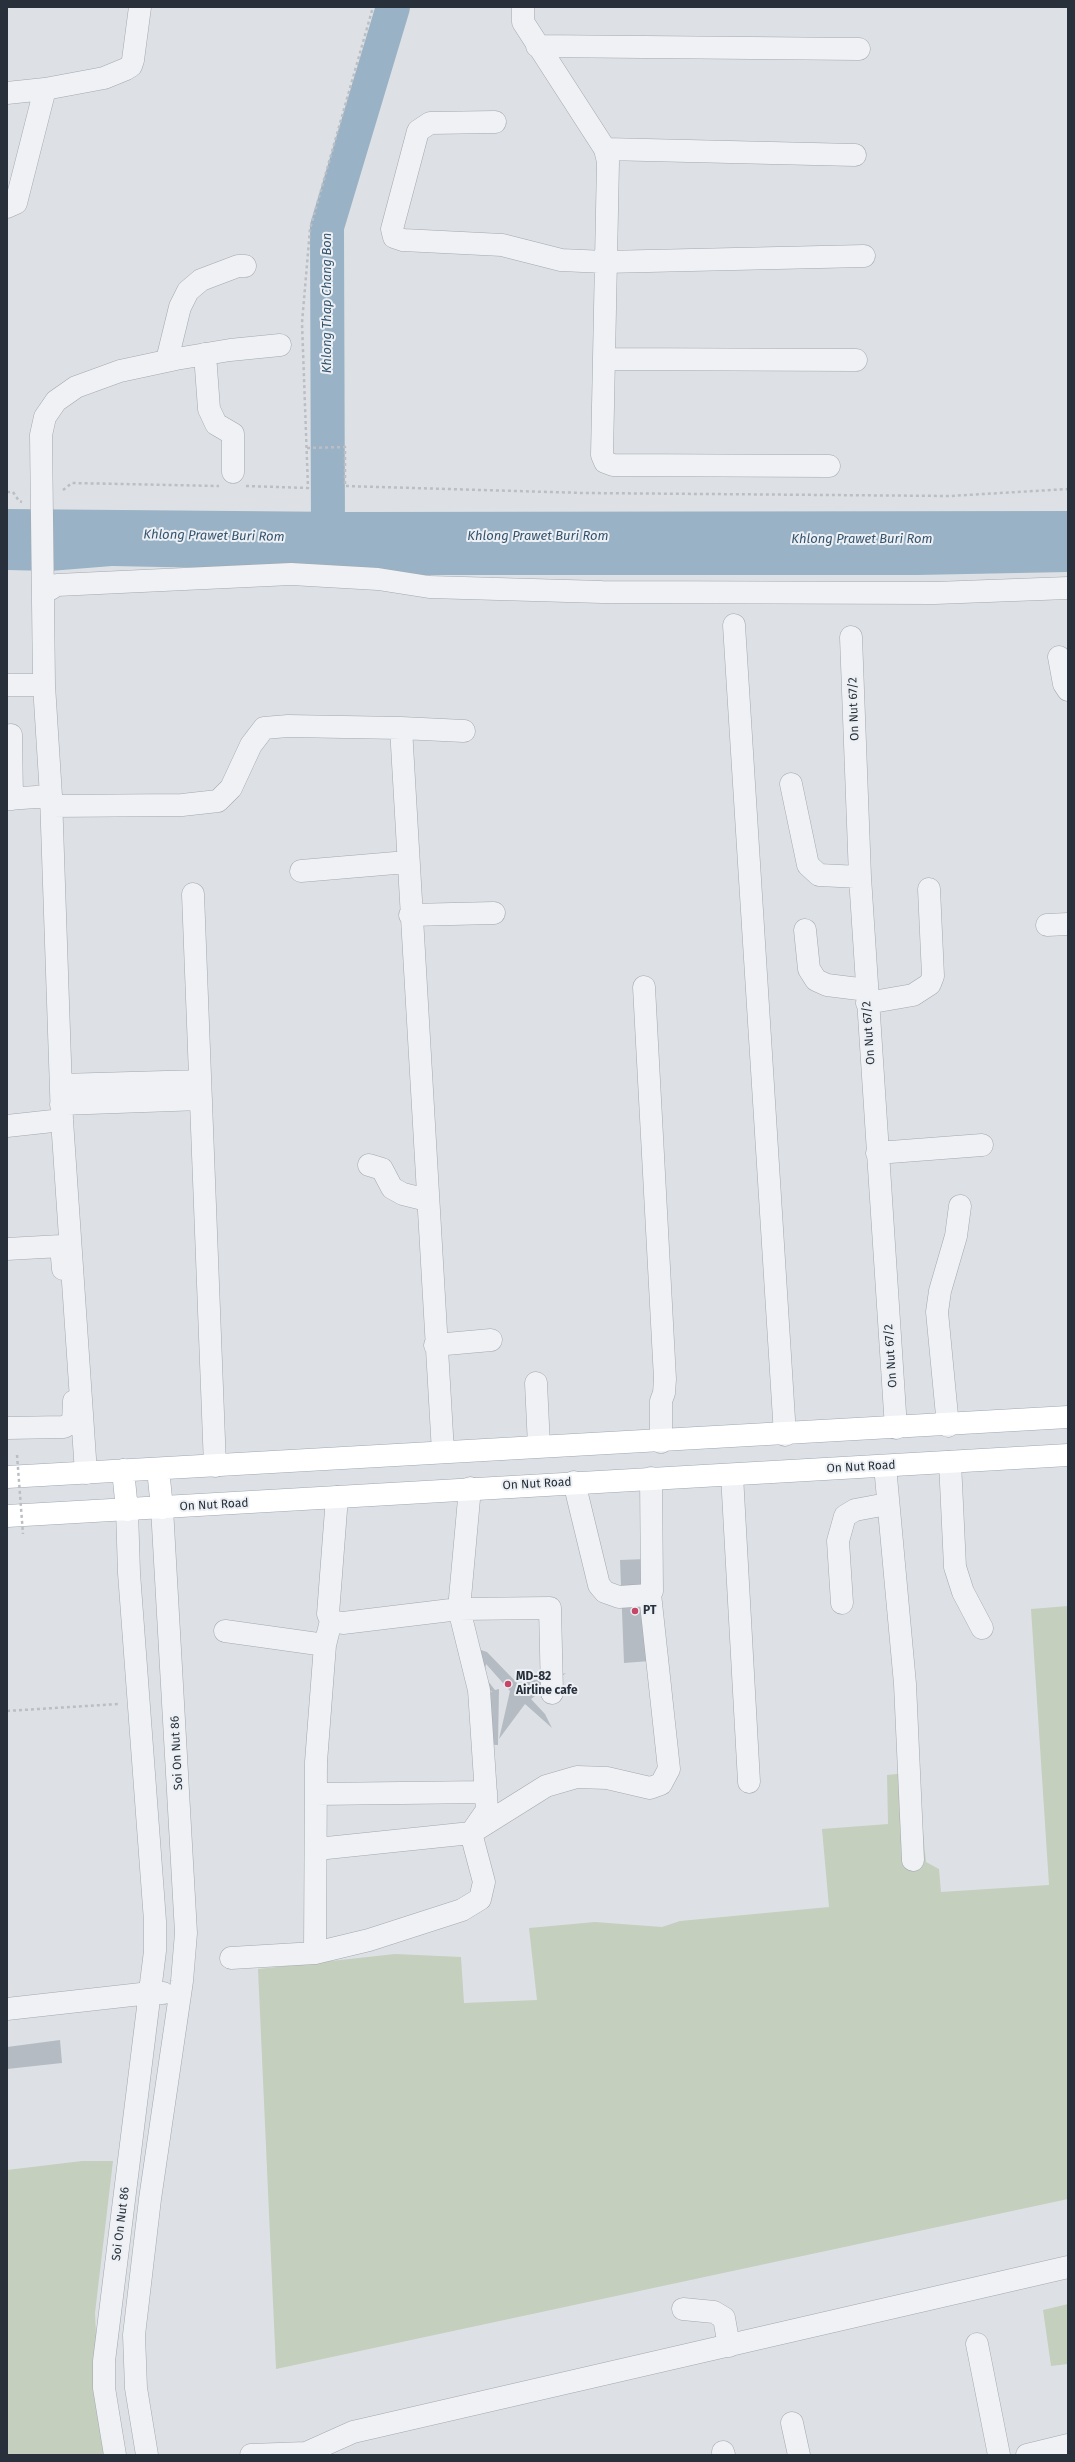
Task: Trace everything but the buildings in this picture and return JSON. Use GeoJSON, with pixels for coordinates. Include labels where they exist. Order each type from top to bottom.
{"type":"FeatureCollection","features":[{"type":"Feature","properties":{"kind":"main road"},"geometry":{"type":"LineString","coordinates":[[7,1477],[539,1446],[661,1442],[948,1426],[1068,1417]]}},
{"type":"Feature","properties":{"kind":"main road","name":"On Nut Road"},"geometry":{"type":"LineString","coordinates":[[7,1516],[162,1508],[574,1482],[732,1475],[1068,1455]]}},
{"type":"Feature","properties":{"kind":"main road"},"geometry":{"type":"LineString","coordinates":[[158,1469],[162,1508]]}},
{"type":"Feature","properties":{"kind":"main road"},"geometry":{"type":"LineString","coordinates":[[123,1470],[127,1510]]}},
{"type":"Feature","properties":{"kind":"street"},"geometry":{"type":"LineString","coordinates":[[7,93],[45,89],[104,78],[131,66],[140,7]]}},
{"type":"Feature","properties":{"kind":"street"},"geometry":{"type":"LineString","coordinates":[[523,7],[523,22],[605,149],[608,162],[602,455],[605,462],[613,465],[829,466]]}},
{"type":"Feature","properties":{"kind":"street"},"geometry":{"type":"LineString","coordinates":[[538,46],[859,48]]}},
{"type":"Feature","properties":{"kind":"street"},"geometry":{"type":"LineString","coordinates":[[7,207],[16,203],[45,89]]}},
{"type":"Feature","properties":{"kind":"street"},"geometry":{"type":"LineString","coordinates":[[495,122],[430,123],[418,131],[392,229],[394,237],[403,240],[496,244],[561,260],[606,262],[864,256]]}},
{"type":"Feature","properties":{"kind":"street"},"geometry":{"type":"LineString","coordinates":[[605,149],[855,155]]}},
{"type":"Feature","properties":{"kind":"street"},"geometry":{"type":"LineString","coordinates":[[167,360],[180,307],[188,291],[201,280],[238,266],[245,266]]}},
{"type":"Feature","properties":{"kind":"street"},"geometry":{"type":"LineString","coordinates":[[86,1473],[62,1103],[51,802],[44,685],[43,487],[41,435],[45,417],[56,401],[76,387],[120,371],[167,360],[204,354],[280,346]]}},
{"type":"Feature","properties":{"kind":"street"},"geometry":{"type":"LineString","coordinates":[[204,354],[209,409],[216,424],[234,434],[234,472]]}},
{"type":"Feature","properties":{"kind":"street"},"geometry":{"type":"LineString","coordinates":[[604,359],[856,360]]}},
{"type":"Feature","properties":{"kind":"street"},"geometry":{"type":"LineString","coordinates":[[44,589],[57,585],[291,574],[378,579],[429,587],[602,592],[927,594],[1068,588]]}},
{"type":"Feature","properties":{"kind":"street"},"geometry":{"type":"LineString","coordinates":[[734,625],[785,1435]]}},
{"type":"Feature","properties":{"kind":"street","name":"On Nut 67/2"},"geometry":{"type":"LineString","coordinates":[[851,637],[860,877],[896,1428]]}},
{"type":"Feature","properties":{"kind":"street"},"geometry":{"type":"LineString","coordinates":[[1059,657],[1064,684],[1068,690]]}},
{"type":"Feature","properties":{"kind":"street"},"geometry":{"type":"LineString","coordinates":[[7,685],[44,685]]}},
{"type":"Feature","properties":{"kind":"street"},"geometry":{"type":"LineString","coordinates":[[12,735],[9,768],[9,799],[51,802],[182,805],[218,801],[231,788],[251,745],[264,728],[316,726],[464,731]]}},
{"type":"Feature","properties":{"kind":"street"},"geometry":{"type":"LineString","coordinates":[[401,728],[410,915],[435,1344],[443,1452]]}},
{"type":"Feature","properties":{"kind":"street"},"geometry":{"type":"LineString","coordinates":[[791,784],[808,865],[819,875],[860,877]]}},
{"type":"Feature","properties":{"kind":"street"},"geometry":{"type":"LineString","coordinates":[[301,871],[407,862]]}},
{"type":"Feature","properties":{"kind":"street"},"geometry":{"type":"LineString","coordinates":[[805,930],[809,969],[816,980],[827,985],[867,996],[914,996],[930,984],[933,976],[929,889]]}},
{"type":"Feature","properties":{"kind":"street"},"geometry":{"type":"LineString","coordinates":[[193,894],[215,1466]]}},
{"type":"Feature","properties":{"kind":"street"},"geometry":{"type":"LineString","coordinates":[[410,915],[494,913]]}},
{"type":"Feature","properties":{"kind":"street"},"geometry":{"type":"LineString","coordinates":[[644,987],[665,1378],[664,1394],[661,1401],[661,1442]]}},
{"type":"Feature","properties":{"kind":"street"},"geometry":{"type":"LineString","coordinates":[[7,1126],[62,1103],[200,1090]]}},
{"type":"Feature","properties":{"kind":"street"},"geometry":{"type":"LineString","coordinates":[[877,1153],[982,1145]]}},
{"type":"Feature","properties":{"kind":"street"},"geometry":{"type":"LineString","coordinates":[[369,1166],[382,1169],[392,1188],[403,1194],[427,1200]]}},
{"type":"Feature","properties":{"kind":"street"},"geometry":{"type":"LineString","coordinates":[[948,1426],[937,1312],[940,1292],[956,1236],[960,1206]]}},
{"type":"Feature","properties":{"kind":"street"},"geometry":{"type":"LineString","coordinates":[[7,1249],[62,1246],[75,1414],[73,1422],[64,1426],[7,1428]]}},
{"type":"Feature","properties":{"kind":"street"},"geometry":{"type":"LineString","coordinates":[[435,1344],[491,1340]]}},
{"type":"Feature","properties":{"kind":"street"},"geometry":{"type":"LineString","coordinates":[[536,1383],[539,1446]]}},
{"type":"Feature","properties":{"kind":"street"},"geometry":{"type":"LineString","coordinates":[[950,1462],[955,1567],[963,1592],[982,1628]]}},
{"type":"Feature","properties":{"kind":"street"},"geometry":{"type":"LineString","coordinates":[[885,1466],[887,1504],[895,1564],[905,1684],[913,1860]]}},
{"type":"Feature","properties":{"kind":"street"},"geometry":{"type":"LineString","coordinates":[[732,1475],[749,1782]]}},
{"type":"Feature","properties":{"kind":"street"},"geometry":{"type":"LineString","coordinates":[[317,1849],[471,1833],[546,1786],[577,1777],[607,1778],[650,1788],[661,1784],[669,1769],[650,1594],[651,1478]]}},
{"type":"Feature","properties":{"kind":"street"},"geometry":{"type":"LineString","coordinates":[[574,1482],[599,1585],[605,1592],[619,1597],[650,1594]]}},
{"type":"Feature","properties":{"kind":"street"},"geometry":{"type":"LineString","coordinates":[[470,1488],[459,1609],[479,1690],[488,1810],[471,1833]]}},
{"type":"Feature","properties":{"kind":"street"},"geometry":{"type":"LineString","coordinates":[[315,1953],[317,1849],[316,1762],[325,1645],[331,1621],[328,1614],[336,1497]]}},
{"type":"Feature","properties":{"kind":"street"},"geometry":{"type":"LineString","coordinates":[[842,1603],[838,1541],[845,1516],[855,1510],[887,1504]]}},
{"type":"Feature","properties":{"kind":"street","name":"Soi On Nut 86"},"geometry":{"type":"LineString","coordinates":[[147,2455],[136,2388],[134,2334],[150,2199],[180,1997],[186,1933],[162,1508]]}},
{"type":"Feature","properties":{"kind":"street","name":"Soi On Nut 86"},"geometry":{"type":"LineString","coordinates":[[114,2455],[104,2388],[104,2361],[155,1951],[155,1921],[129,1572],[127,1510]]}},
{"type":"Feature","properties":{"kind":"street"},"geometry":{"type":"LineString","coordinates":[[331,1621],[343,1623],[459,1609],[550,1608],[552,1693]]}},
{"type":"Feature","properties":{"kind":"street"},"geometry":{"type":"LineString","coordinates":[[225,1630],[325,1645]]}},
{"type":"Feature","properties":{"kind":"street"},"geometry":{"type":"LineString","coordinates":[[316,1794],[486,1792]]}},
{"type":"Feature","properties":{"kind":"street"},"geometry":{"type":"LineString","coordinates":[[231,1958],[315,1953],[376,1938],[462,1910],[480,1899],[484,1882],[471,1833]]}},
{"type":"Feature","properties":{"kind":"street"},"geometry":{"type":"LineString","coordinates":[[7,2009],[157,1992],[180,1997]]}},
{"type":"Feature","properties":{"kind":"street"},"geometry":{"type":"LineString","coordinates":[[251,2455],[306,2453],[353,2432],[1068,2267]]}},
{"type":"Feature","properties":{"kind":"street"},"geometry":{"type":"LineString","coordinates":[[683,2309],[714,2312],[724,2318],[729,2346]]}},
{"type":"Feature","properties":{"kind":"street"},"geometry":{"type":"LineString","coordinates":[[977,2344],[998,2455]]}},
{"type":"Feature","properties":{"kind":"street"},"geometry":{"type":"LineString","coordinates":[[792,2423],[800,2455]]}},
{"type":"Feature","properties":{"kind":"street"},"geometry":{"type":"LineString","coordinates":[[1027,2455],[1068,2445]]}},
{"type":"Feature","properties":{"kind":"path"},"geometry":{"type":"LineString","coordinates":[[307,448],[345,448],[345,486],[584,493],[942,496],[1068,489]]}},
{"type":"Feature","properties":{"kind":"path"},"geometry":{"type":"LineString","coordinates":[[17,1455],[23,1534]]}},
{"type":"Feature","properties":{"kind":"path"},"geometry":{"type":"LineString","coordinates":[[7,1711],[125,1704]]}},
{"type":"Feature","properties":{"kind":"green space"},"geometry":{"type":"Polygon","coordinates":[[[1068,1606],[1068,2199],[276,2369],[258,1969],[395,1954],[461,1957],[464,2003],[537,2000],[529,1928],[595,1922],[662,1927],[680,1921],[829,1907],[822,1829],[888,1824],[887,1775],[917,1772],[926,1862],[939,1869],[941,1892],[1049,1885],[1031,1609],[1068,1606]]]}},
{"type":"Feature","properties":{"kind":"green space"},"geometry":{"type":"Polygon","coordinates":[[[82,2161],[113,2161],[95,2313],[101,2437],[105,2455],[7,2455],[7,2170],[82,2161]]]}},
{"type":"Feature","properties":{"kind":"green space"},"geometry":{"type":"Polygon","coordinates":[[[1068,2304],[1068,2364],[1051,2366],[1043,2310],[1068,2304]]]}},
{"type":"Feature","properties":{"kind":"water","name":"Khlong Prawet Buri Rom"},"geometry":{"type":"Polygon","coordinates":[[[7,509],[347,512],[1068,511],[1068,572],[917,575],[353,575],[311,570],[112,566],[50,571],[7,570],[7,509]]]}},
{"type":"Feature","properties":{"kind":"waterway","name":"Khlong Thap Chang Bon"},"geometry":{"type":"LineString","coordinates":[[328,537],[327,227],[393,7]]}},
{"type":"Feature","properties":{"kind":"place","name":"PT"},"geometry":{"type":"Point","coordinates":[635,1611]}},
{"type":"Feature","properties":{"kind":"place","name":"MD-82 Airline cafe"},"geometry":{"type":"Point","coordinates":[508,1684]}}]}
